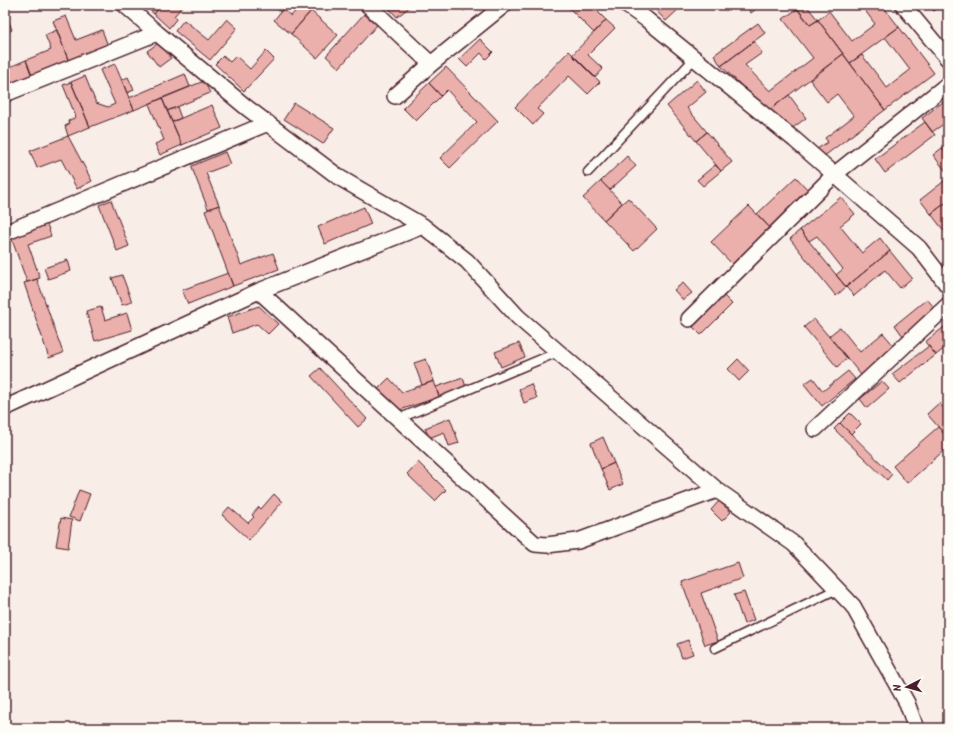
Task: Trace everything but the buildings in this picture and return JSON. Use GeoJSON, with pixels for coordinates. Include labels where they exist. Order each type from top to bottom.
{"type":"FeatureCollection","features":[{"type":"Feature","properties":{"kind":"street"},"geometry":{"type":"LineString","coordinates":[[125,5],[246,107],[340,178],[423,226],[467,262],[518,317],[717,490],[794,544],[853,606],[907,703],[916,728]]}},
{"type":"Feature","properties":{"kind":"street"},"geometry":{"type":"LineString","coordinates":[[368,5],[431,64]]}},
{"type":"Feature","properties":{"kind":"street"},"geometry":{"type":"LineString","coordinates":[[395,96],[431,64],[504,5]]}},
{"type":"Feature","properties":{"kind":"street"},"geometry":{"type":"LineString","coordinates":[[626,5],[646,19],[836,174],[919,248],[948,286]]}},
{"type":"Feature","properties":{"kind":"street"},"geometry":{"type":"LineString","coordinates":[[903,5],[948,59]]}},
{"type":"Feature","properties":{"kind":"street"},"geometry":{"type":"LineString","coordinates":[[5,94],[157,33]]}},
{"type":"Feature","properties":{"kind":"street"},"geometry":{"type":"LineString","coordinates":[[689,319],[836,174],[948,84]]}},
{"type":"Feature","properties":{"kind":"street"},"geometry":{"type":"LineString","coordinates":[[5,233],[268,123]]}},
{"type":"Feature","properties":{"kind":"street"},"geometry":{"type":"LineString","coordinates":[[5,408],[259,291],[423,226]]}},
{"type":"Feature","properties":{"kind":"street"},"geometry":{"type":"LineString","coordinates":[[259,291],[535,544],[547,545],[578,541],[717,490]]}},
{"type":"Feature","properties":{"kind":"street"},"geometry":{"type":"LineString","coordinates":[[815,429],[948,305]]}},
{"type":"Feature","properties":{"kind":"lane"},"geometry":{"type":"LineString","coordinates":[[588,172],[694,59]]}},
{"type":"Feature","properties":{"kind":"lane"},"geometry":{"type":"LineString","coordinates":[[398,419],[558,352]]}},
{"type":"Feature","properties":{"kind":"lane"},"geometry":{"type":"LineString","coordinates":[[715,648],[837,589]]}}]}
